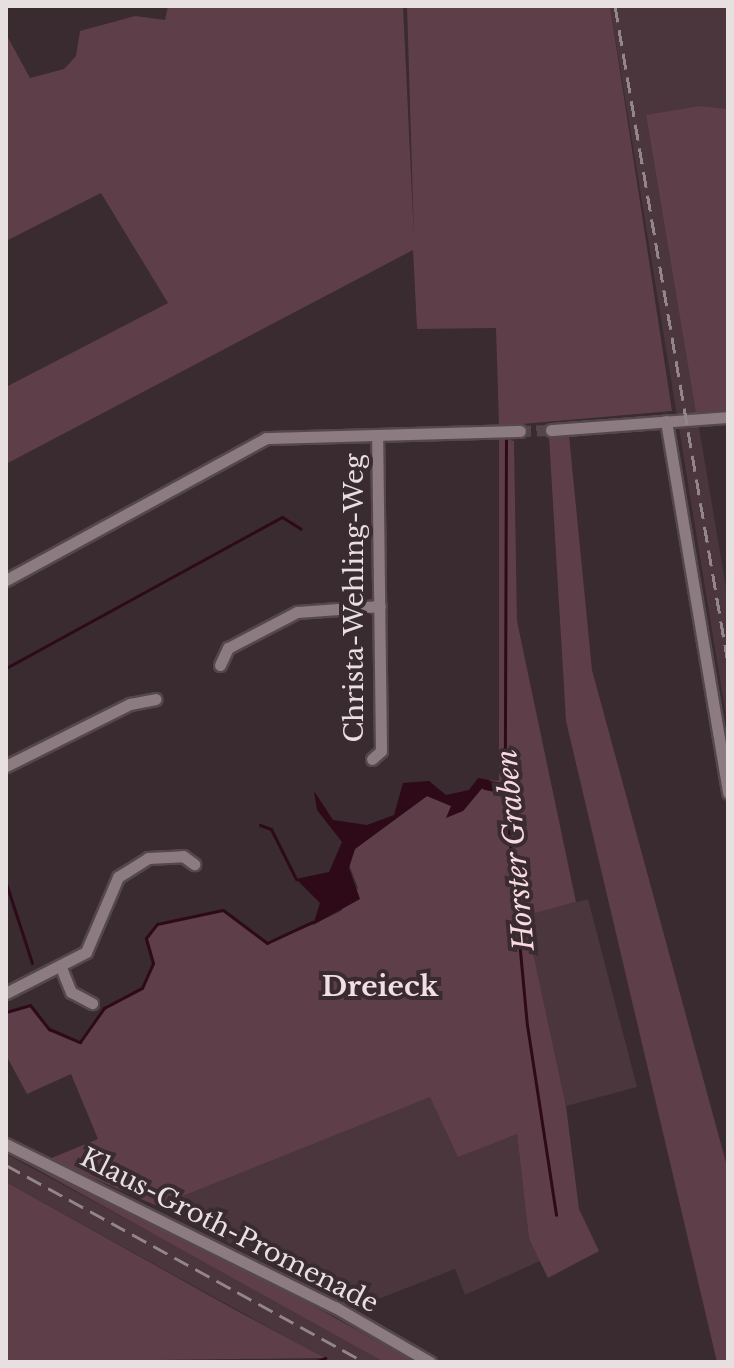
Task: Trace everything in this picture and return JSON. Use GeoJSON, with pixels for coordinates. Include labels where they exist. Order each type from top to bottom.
{"type":"FeatureCollection","features":[{"type":"Feature","properties":{"kind":"street"},"geometry":{"type":"LineString","coordinates":[[551,430],[728,417]]}},
{"type":"Feature","properties":{"kind":"street"},"geometry":{"type":"LineString","coordinates":[[666,421],[728,793]]}},
{"type":"Feature","properties":{"kind":"street"},"geometry":{"type":"LineString","coordinates":[[6,580],[239,448],[287,436],[520,431]]}},
{"type":"Feature","properties":{"kind":"street","name":"Christa-Wehling-Weg"},"geometry":{"type":"LineString","coordinates":[[372,759],[381,751],[377,435]]}},
{"type":"Feature","properties":{"kind":"street"},"geometry":{"type":"LineString","coordinates":[[220,665],[228,648],[297,612],[380,606]]}},
{"type":"Feature","properties":{"kind":"street"},"geometry":{"type":"LineString","coordinates":[[6,766],[130,704],[156,699]]}},
{"type":"Feature","properties":{"kind":"street"},"geometry":{"type":"LineString","coordinates":[[6,993],[62,970],[86,952],[118,877],[148,858],[183,856],[194,864]]}},
{"type":"Feature","properties":{"kind":"street"},"geometry":{"type":"LineString","coordinates":[[62,970],[71,992],[92,1003]]}},
{"type":"Feature","properties":{"kind":"street","name":"Klaus-Groth-Promenade"},"geometry":{"type":"LineString","coordinates":[[6,1144],[335,1307],[430,1362]]}},
{"type":"Feature","properties":{"kind":"shaded area"},"geometry":{"type":"Polygon","coordinates":[[[168,6],[403,6],[414,237],[407,6],[610,6],[672,411],[499,426],[496,328],[417,329],[413,250],[6,464],[6,387],[168,303],[101,193],[6,241],[6,34],[30,78],[64,69],[76,56],[80,31],[135,16],[165,20],[168,6]]]}},
{"type":"Feature","properties":{"kind":"shaded area"},"geometry":{"type":"Polygon","coordinates":[[[610,6],[728,6],[728,109],[646,115],[728,599],[728,728],[610,6]]]}},
{"type":"Feature","properties":{"kind":"shaded area"},"geometry":{"type":"Polygon","coordinates":[[[700,106],[728,109],[728,412],[696,413],[646,115],[700,106]]]}},
{"type":"Feature","properties":{"kind":"shaded area"},"geometry":{"type":"Polygon","coordinates":[[[569,435],[592,670],[728,1170],[728,1362],[717,1362],[566,721],[549,437],[569,435]]]}},
{"type":"Feature","properties":{"kind":"shaded area"},"geometry":{"type":"Polygon","coordinates":[[[499,437],[514,441],[517,621],[576,902],[525,916],[566,1106],[579,1209],[599,1251],[548,1278],[529,1239],[517,1134],[458,1157],[430,1097],[178,1198],[171,1212],[49,1159],[98,1139],[71,1074],[27,1094],[6,1055],[6,1012],[30,1005],[49,1029],[80,1041],[104,1008],[142,988],[153,963],[146,938],[157,924],[223,910],[267,943],[314,924],[341,911],[358,888],[348,862],[355,849],[427,796],[463,811],[489,780],[499,781],[499,437]]]}},
{"type":"Feature","properties":{"kind":"shaded area"},"geometry":{"type":"Polygon","coordinates":[[[478,778],[489,780],[463,811],[446,818],[451,806],[427,796],[355,849],[349,868],[360,899],[313,925],[320,903],[296,879],[329,872],[342,842],[317,810],[314,791],[333,820],[367,825],[394,815],[403,783],[429,781],[446,795],[469,790],[478,778]]]}},
{"type":"Feature","properties":{"kind":"shaded area"},"geometry":{"type":"Polygon","coordinates":[[[588,899],[637,1087],[566,1106],[524,916],[588,899]]]}},
{"type":"Feature","properties":{"kind":"shaded area"},"geometry":{"type":"Polygon","coordinates":[[[430,1096],[517,1133],[529,1239],[540,1261],[465,1295],[455,1269],[353,1309],[171,1212],[178,1198],[430,1096]]]}},
{"type":"Feature","properties":{"kind":"shaded area"},"geometry":{"type":"Polygon","coordinates":[[[6,1152],[227,1258],[415,1362],[384,1362],[6,1152]]]}},
{"type":"Feature","properties":{"kind":"shaded area"},"geometry":{"type":"Polygon","coordinates":[[[6,1154],[384,1362],[314,1362],[324,1358],[6,1182],[6,1154]]]}},
{"type":"Feature","properties":{"kind":"shaded area"},"geometry":{"type":"Polygon","coordinates":[[[6,1182],[239,1312],[325,1358],[6,1362],[6,1182]]]}},
{"type":"Feature","properties":{"kind":"waterway","name":"Horster Graben"},"geometry":{"type":"LineString","coordinates":[[506,435],[505,789],[527,1025],[556,1215]]}},
{"type":"Feature","properties":{"kind":"waterway"},"geometry":{"type":"LineString","coordinates":[[6,668],[282,517],[301,529]]}},
{"type":"Feature","properties":{"kind":"waterway"},"geometry":{"type":"LineString","coordinates":[[486,785],[505,789]]}},
{"type":"Feature","properties":{"kind":"waterway"},"geometry":{"type":"LineString","coordinates":[[260,825],[271,829],[296,879]]}},
{"type":"Feature","properties":{"kind":"waterway"},"geometry":{"type":"LineString","coordinates":[[6,883],[32,963]]}},
{"type":"Feature","properties":{"kind":"waterway"},"geometry":{"type":"LineString","coordinates":[[6,1012],[30,1005],[49,1029],[80,1042],[104,1008],[142,988],[153,963],[146,938],[157,924],[223,910],[267,943],[312,922]]}},
{"type":"Feature","properties":{"kind":"waterway"},"geometry":{"type":"LineString","coordinates":[[314,1362],[325,1358]]}},
{"type":"Feature","properties":{"kind":"tunnel"},"geometry":{"type":"LineString","coordinates":[[520,431],[551,430]]}},
{"type":"Feature","properties":{"kind":"railway"},"geometry":{"type":"LineString","coordinates":[[615,6],[728,663]]}},
{"type":"Feature","properties":{"kind":"railway"},"geometry":{"type":"LineString","coordinates":[[6,1165],[365,1362]]}},
{"type":"Feature","properties":{"kind":"district","name":"Dreieck"},"geometry":{"type":"Point","coordinates":[380,987]}}]}
